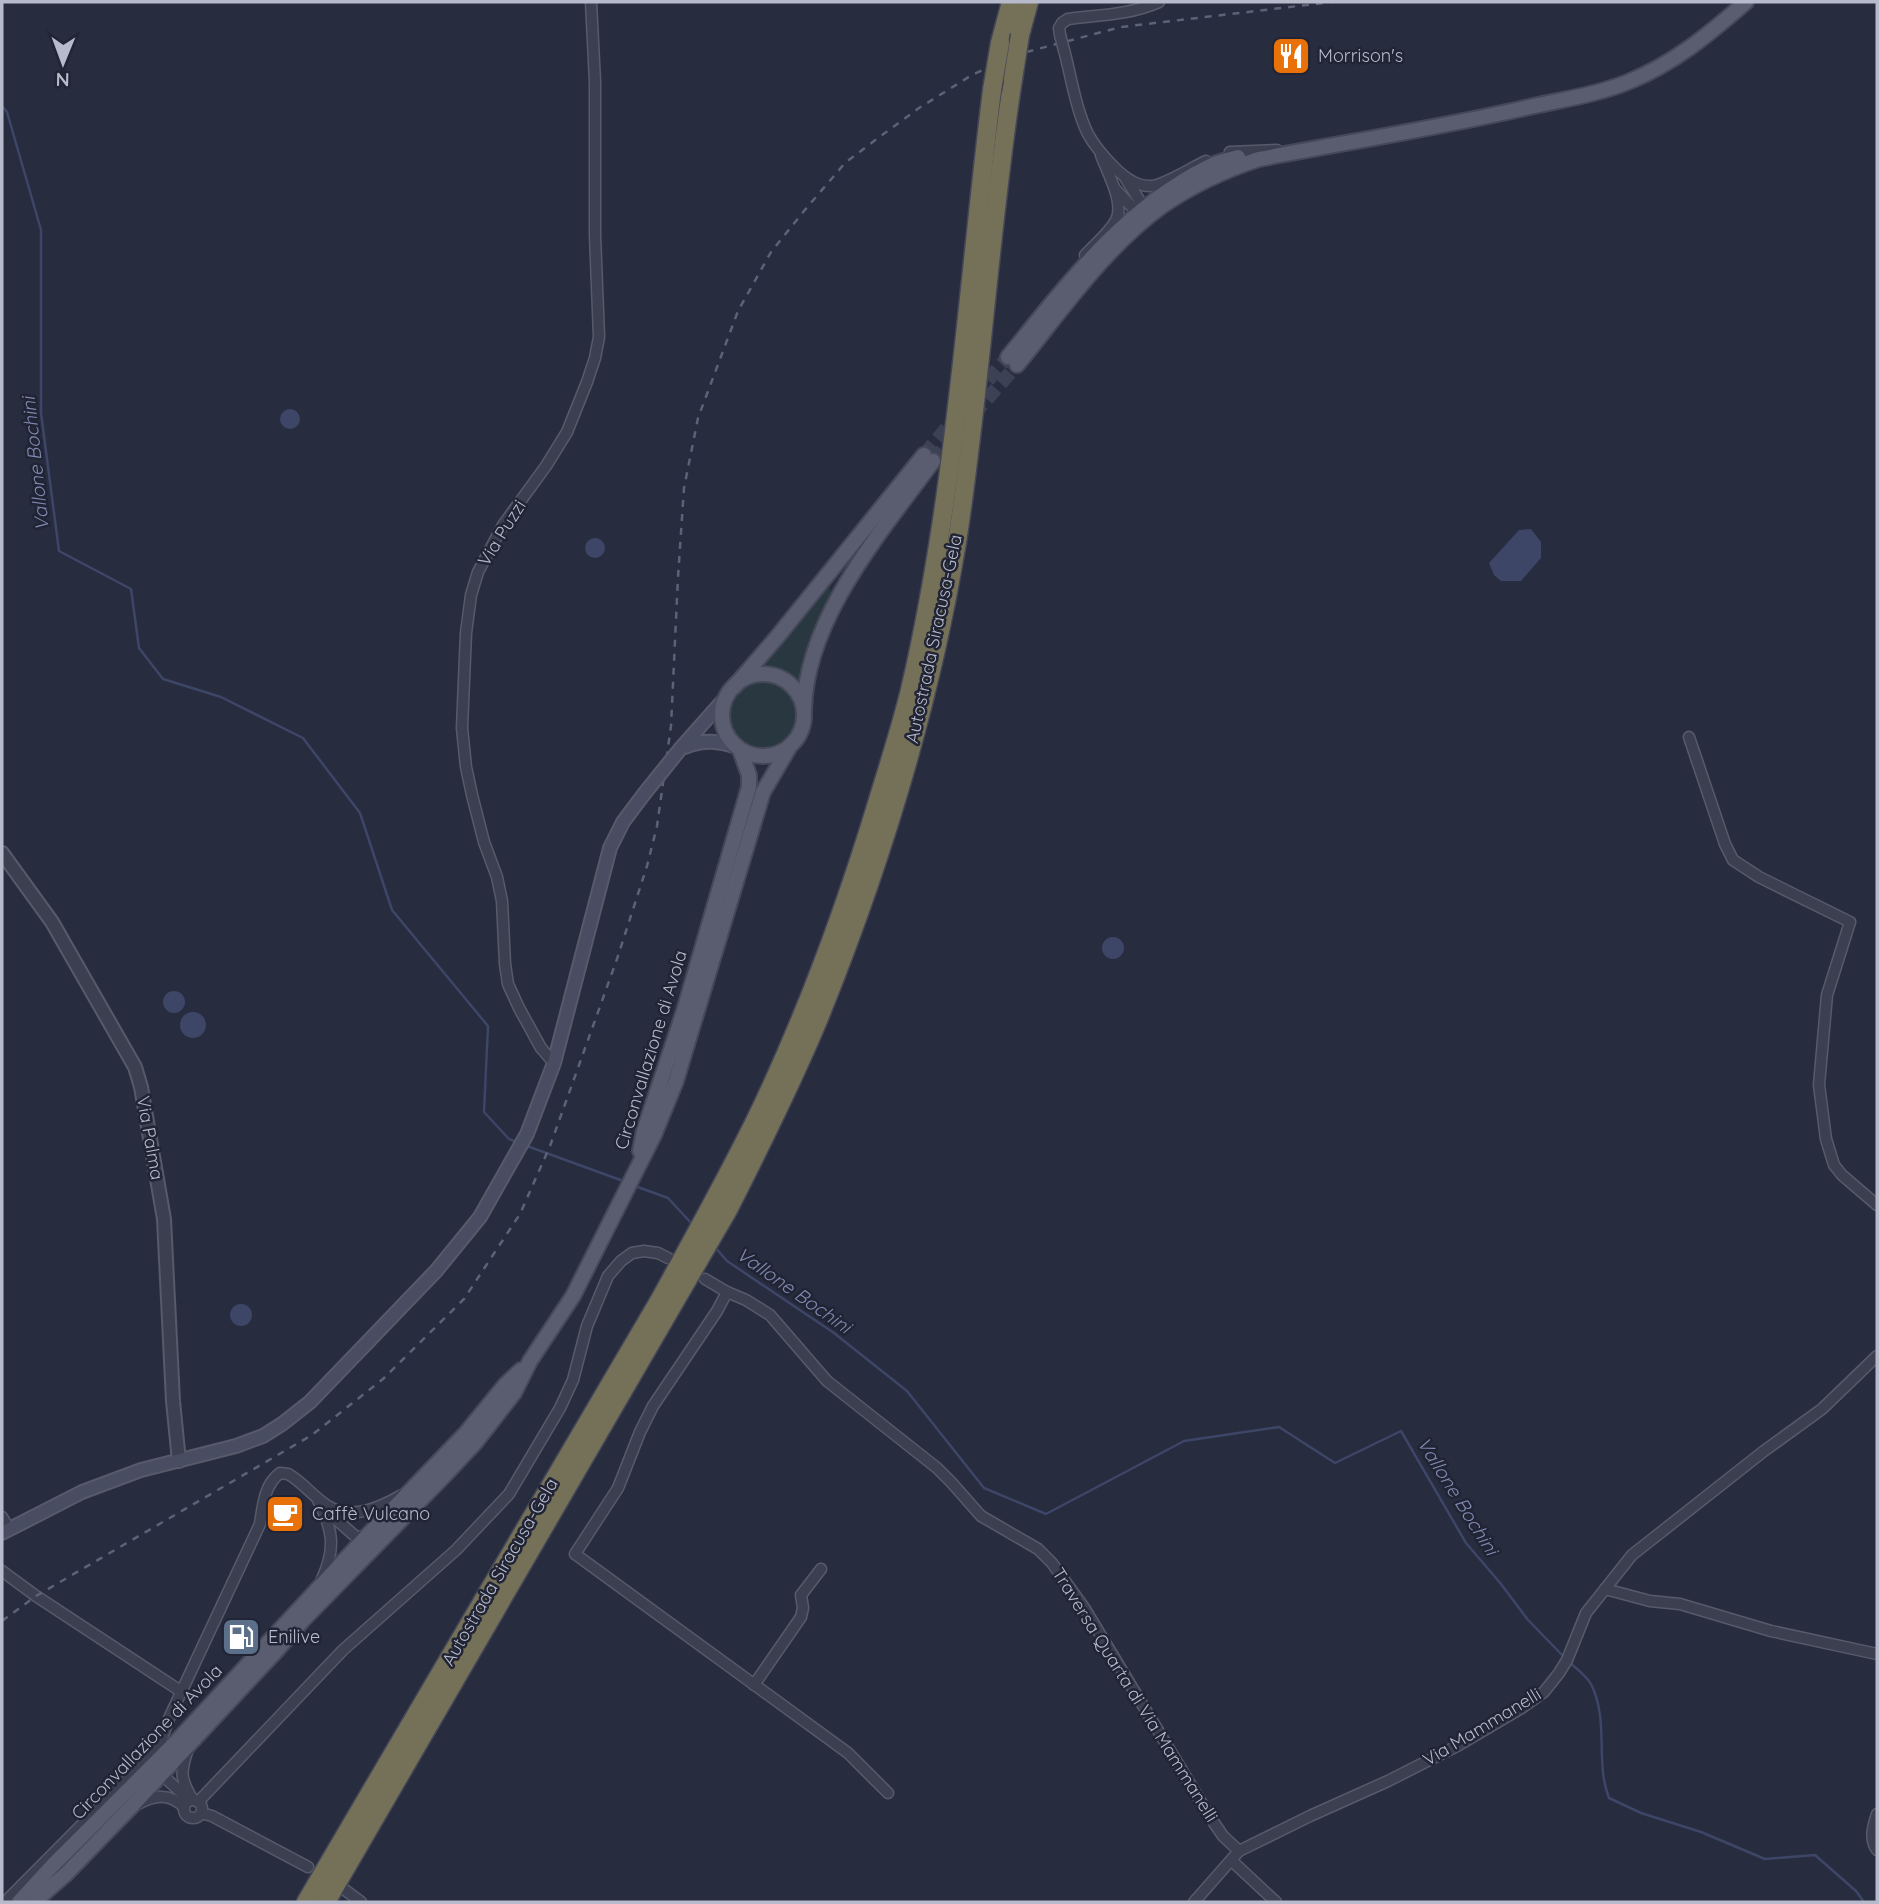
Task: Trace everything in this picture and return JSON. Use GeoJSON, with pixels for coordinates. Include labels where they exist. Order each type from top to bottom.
{"type":"FeatureCollection","features":[{"type":"Feature","properties":{"kind":"highway","name":"Autostrada Siracusa-Gela"},"geometry":{"type":"LineString","coordinates":[[721,1206],[803,1013],[850,889],[910,690],[933,575],[953,450],[992,90],[1011,2]]}},
{"type":"Feature","properties":{"kind":"highway","name":"Autostrada Siracusa-Gela"},"geometry":{"type":"LineString","coordinates":[[721,1206],[770,1126],[818,1020],[871,882],[926,694],[956,545],[970,454],[1003,144],[1020,35],[1029,2]]}},
{"type":"Feature","properties":{"kind":"highway"},"geometry":{"type":"LineString","coordinates":[[699,1246],[721,1206]]}},
{"type":"Feature","properties":{"kind":"highway","name":"Autostrada Siracusa-Gela"},"geometry":{"type":"LineString","coordinates":[[306,1902],[659,1301],[699,1246]]}},
{"type":"Feature","properties":{"kind":"highway","name":"Autostrada Siracusa-Gela"},"geometry":{"type":"LineString","coordinates":[[326,1902],[699,1246]]}},
{"type":"Feature","properties":{"kind":"main road"},"geometry":{"type":"LineString","coordinates":[[1323,147],[1242,156],[1210,166],[1161,195],[1121,227],[1054,301],[1012,361],[1137,227],[1163,206],[1211,178],[1259,159],[1323,147],[1502,113],[1577,97],[1628,82],[1677,57],[1715,30],[1746,2]]}},
{"type":"Feature","properties":{"kind":"main road"},"geometry":{"type":"LineString","coordinates":[[6,1531],[82,1492],[141,1469],[236,1446],[263,1436],[310,1402],[436,1271],[480,1217],[527,1134],[554,1063],[610,848],[623,821],[681,748],[929,458],[840,592],[813,655],[804,690],[802,730],[790,747],[771,756],[760,756],[719,741],[707,740],[681,748]]}},
{"type":"Feature","properties":{"kind":"main road"},"geometry":{"type":"LineString","coordinates":[[739,748],[728,736],[723,723],[723,709],[731,691],[742,681],[761,675],[781,678],[796,691],[804,710]]}},
{"type":"Feature","properties":{"kind":"main road","name":"Circonvallazione di Avola"},"geometry":{"type":"LineString","coordinates":[[13,1900],[188,1746],[302,1621],[475,1443],[514,1393],[530,1361],[573,1296],[654,1135],[676,1080],[763,792],[790,747]]}},
{"type":"Feature","properties":{"kind":"main road","name":"Circonvallazione di Avola"},"geometry":{"type":"LineString","coordinates":[[636,1169],[644,1131],[684,1011],[749,787],[749,775],[739,748]]}},
{"type":"Feature","properties":{"kind":"main road","name":"Circonvallazione di Avola"},"geometry":{"type":"LineString","coordinates":[[34,1902],[66,1874],[131,1807],[155,1773],[319,1587],[466,1433],[506,1384],[530,1361]]}},
{"type":"Feature","properties":{"kind":"street","name":"Via Puzzi"},"geometry":{"type":"LineString","coordinates":[[554,1063],[541,1048],[508,984],[502,901],[472,795],[462,728],[466,633],[471,595],[478,572],[503,525],[567,432],[587,382],[597,347],[595,82],[591,2]]}},
{"type":"Feature","properties":{"kind":"street"},"geometry":{"type":"LineString","coordinates":[[1054,301],[1072,271],[1118,213],[1115,188],[1081,116],[1059,29],[1068,19],[1138,10],[1159,2]]}},
{"type":"Feature","properties":{"kind":"street"},"geometry":{"type":"LineString","coordinates":[[1126,179],[1154,186],[1215,157],[1233,152],[1277,150]]}},
{"type":"Feature","properties":{"kind":"street"},"geometry":{"type":"LineString","coordinates":[[1079,289],[1094,263],[1138,218],[1141,210],[1141,203],[1126,179],[1099,152]]}},
{"type":"Feature","properties":{"kind":"street"},"geometry":{"type":"LineString","coordinates":[[1115,188],[1133,208],[1148,211],[1187,185],[1211,178]]}},
{"type":"Feature","properties":{"kind":"street"},"geometry":{"type":"LineString","coordinates":[[1689,737],[1725,844],[1733,860],[1759,877],[1850,922],[1827,995],[1819,1085],[1826,1139],[1834,1165],[1877,1205]]}},
{"type":"Feature","properties":{"kind":"street","name":"Via Palma"},"geometry":{"type":"LineString","coordinates":[[2,853],[52,922],[135,1067],[141,1087],[164,1219],[173,1401],[179,1461]]}},
{"type":"Feature","properties":{"kind":"street"},"geometry":{"type":"LineString","coordinates":[[190,1804],[343,1650],[456,1550],[509,1494],[565,1398],[573,1380],[587,1326],[608,1276],[632,1253],[644,1251],[668,1258]]}},
{"type":"Feature","properties":{"kind":"street","name":"Traversa Quarta di Via Mammanelli"},"geometry":{"type":"LineString","coordinates":[[705,1279],[770,1315],[827,1381],[937,1468],[981,1516],[1038,1549],[1052,1563],[1085,1609],[1210,1817],[1223,1836],[1239,1852]]}},
{"type":"Feature","properties":{"kind":"street"},"geometry":{"type":"LineString","coordinates":[[727,1292],[653,1406],[618,1488],[575,1554],[848,1754],[888,1793]]}},
{"type":"Feature","properties":{"kind":"street","name":"Via Mammanelli"},"geometry":{"type":"LineString","coordinates":[[1194,1902],[1239,1852],[1459,1745],[1544,1692],[1567,1660],[1586,1613],[1632,1555],[1822,1409],[1877,1356]]}},
{"type":"Feature","properties":{"kind":"street"},"geometry":{"type":"LineString","coordinates":[[13,1900],[160,1743],[260,1524],[266,1491],[273,1479],[281,1473],[288,1474],[360,1530],[366,1554]]}},
{"type":"Feature","properties":{"kind":"street"},"geometry":{"type":"LineString","coordinates":[[322,1503],[338,1511],[368,1511],[412,1489]]}},
{"type":"Feature","properties":{"kind":"street"},"geometry":{"type":"LineString","coordinates":[[319,1587],[328,1566],[332,1542],[322,1503]]}},
{"type":"Feature","properties":{"kind":"street"},"geometry":{"type":"LineString","coordinates":[[2,1517],[6,1531]]}},
{"type":"Feature","properties":{"kind":"street"},"geometry":{"type":"LineString","coordinates":[[364,1539],[380,1540]]}},
{"type":"Feature","properties":{"kind":"street"},"geometry":{"type":"LineString","coordinates":[[754,1685],[801,1617],[802,1595],[821,1569]]}},
{"type":"Feature","properties":{"kind":"street"},"geometry":{"type":"LineString","coordinates":[[2,1571],[182,1692]]}},
{"type":"Feature","properties":{"kind":"street"},"geometry":{"type":"LineString","coordinates":[[1605,1589],[1650,1601],[1680,1604],[1771,1630],[1877,1654]]}},
{"type":"Feature","properties":{"kind":"street"},"geometry":{"type":"LineString","coordinates":[[188,1746],[182,1766],[182,1778],[190,1804]]}},
{"type":"Feature","properties":{"kind":"street"},"geometry":{"type":"LineString","coordinates":[[155,1773],[190,1804],[308,1867]]}},
{"type":"Feature","properties":{"kind":"street"},"geometry":{"type":"LineString","coordinates":[[131,1807],[155,1797],[190,1804]]}},
{"type":"Feature","properties":{"kind":"street"},"geometry":{"type":"LineString","coordinates":[[1877,1814],[1872,1838],[1877,1850]]}},
{"type":"Feature","properties":{"kind":"street"},"geometry":{"type":"LineString","coordinates":[[1231,1861],[1276,1902]]}},
{"type":"Feature","properties":{"kind":"street"},"geometry":{"type":"LineString","coordinates":[[345,1891],[361,1902]]}},
{"type":"Feature","properties":{"kind":"shaded area"},"geometry":{"type":"Polygon","coordinates":[[[829,587],[832,592],[805,661],[799,685],[782,673],[759,669],[825,589],[829,587]]]}},
{"type":"Feature","properties":{"kind":"shaded area"},"geometry":{"type":"Polygon","coordinates":[[[763,682],[776,684],[787,692],[795,703],[795,729],[787,740],[776,748],[763,750],[750,748],[739,740],[731,729],[729,716],[731,703],[739,692],[750,684],[763,682]]]}},
{"type":"Feature","properties":{"kind":"water"},"geometry":{"type":"Polygon","coordinates":[[[286,409],[294,409],[300,419],[294,429],[286,429],[280,423],[280,415],[286,409]]]}},
{"type":"Feature","properties":{"kind":"water"},"geometry":{"type":"Polygon","coordinates":[[[1531,529],[1541,542],[1541,558],[1521,581],[1501,581],[1494,575],[1489,563],[1519,530],[1531,529]]]}},
{"type":"Feature","properties":{"kind":"water"},"geometry":{"type":"Polygon","coordinates":[[[595,538],[602,541],[605,548],[602,555],[595,558],[588,555],[585,548],[588,541],[595,538]]]}},
{"type":"Feature","properties":{"kind":"water"},"geometry":{"type":"Polygon","coordinates":[[[1113,937],[1123,944],[1124,948],[1117,958],[1113,959],[1103,952],[1102,948],[1109,938],[1113,937]]]}},
{"type":"Feature","properties":{"kind":"water"},"geometry":{"type":"Polygon","coordinates":[[[174,991],[182,994],[185,1002],[182,1010],[174,1013],[166,1010],[163,1002],[166,994],[174,991]]]}},
{"type":"Feature","properties":{"kind":"water"},"geometry":{"type":"Polygon","coordinates":[[[193,1012],[202,1016],[206,1025],[202,1034],[193,1038],[184,1034],[180,1025],[184,1016],[193,1012]]]}},
{"type":"Feature","properties":{"kind":"water"},"geometry":{"type":"Polygon","coordinates":[[[241,1304],[249,1307],[252,1315],[249,1323],[241,1326],[233,1323],[230,1315],[233,1307],[241,1304]]]}},
{"type":"Feature","properties":{"kind":"waterway","name":"Vallone Bochini"},"geometry":{"type":"LineString","coordinates":[[2,106],[7,112],[41,230],[41,413],[59,551],[131,589],[139,648],[163,679],[221,697],[303,738],[360,813],[392,910],[488,1026],[484,1112],[509,1139],[517,1142]]}},
{"type":"Feature","properties":{"kind":"waterway","name":"Vallone Bochini"},"geometry":{"type":"LineString","coordinates":[[527,1146],[626,1182]]}},
{"type":"Feature","properties":{"kind":"waterway","name":"Vallone Bochini"},"geometry":{"type":"LineString","coordinates":[[635,1186],[668,1198],[692,1224]]}},
{"type":"Feature","properties":{"kind":"waterway","name":"Vallone Bochini"},"geometry":{"type":"LineString","coordinates":[[714,1246],[727,1261],[834,1333],[907,1391],[984,1488],[1046,1514],[1184,1441],[1279,1427],[1335,1463],[1401,1431],[1466,1543],[1528,1620],[1565,1658]]}},
{"type":"Feature","properties":{"kind":"waterway","name":"Vallone Bochini"},"geometry":{"type":"LineString","coordinates":[[1570,1663],[1588,1679],[1597,1700],[1603,1771],[1609,1798],[1641,1813],[1701,1832],[1765,1859],[1815,1855],[1856,1891],[1864,1902]]}},
{"type":"Feature","properties":{"kind":"tunnel"},"geometry":{"type":"LineString","coordinates":[[974,396],[1008,357]]}},
{"type":"Feature","properties":{"kind":"tunnel"},"geometry":{"type":"LineString","coordinates":[[973,415],[1017,365]]}},
{"type":"Feature","properties":{"kind":"tunnel"},"geometry":{"type":"LineString","coordinates":[[924,455],[957,416]]}},
{"type":"Feature","properties":{"kind":"tunnel"},"geometry":{"type":"LineString","coordinates":[[933,461],[955,436]]}},
{"type":"Feature","properties":{"kind":"railway"},"geometry":{"type":"LineString","coordinates":[[2,1621],[36,1596],[312,1435],[383,1379],[464,1299],[520,1214],[550,1146],[617,959],[657,826],[671,726],[684,488],[698,418],[738,311],[771,252],[804,211],[845,163],[874,141],[919,108],[972,75],[1015,55],[1121,27],[1332,2]]}},
{"type":"Feature","properties":{"kind":"place","name":"Morrison's"},"geometry":{"type":"Point","coordinates":[1291,56]}},
{"type":"Feature","properties":{"kind":"place","name":"Caffè Vulcano"},"geometry":{"type":"Point","coordinates":[285,1514]}},
{"type":"Feature","properties":{"kind":"place","name":"Enilive"},"geometry":{"type":"Point","coordinates":[241,1637]}}]}
